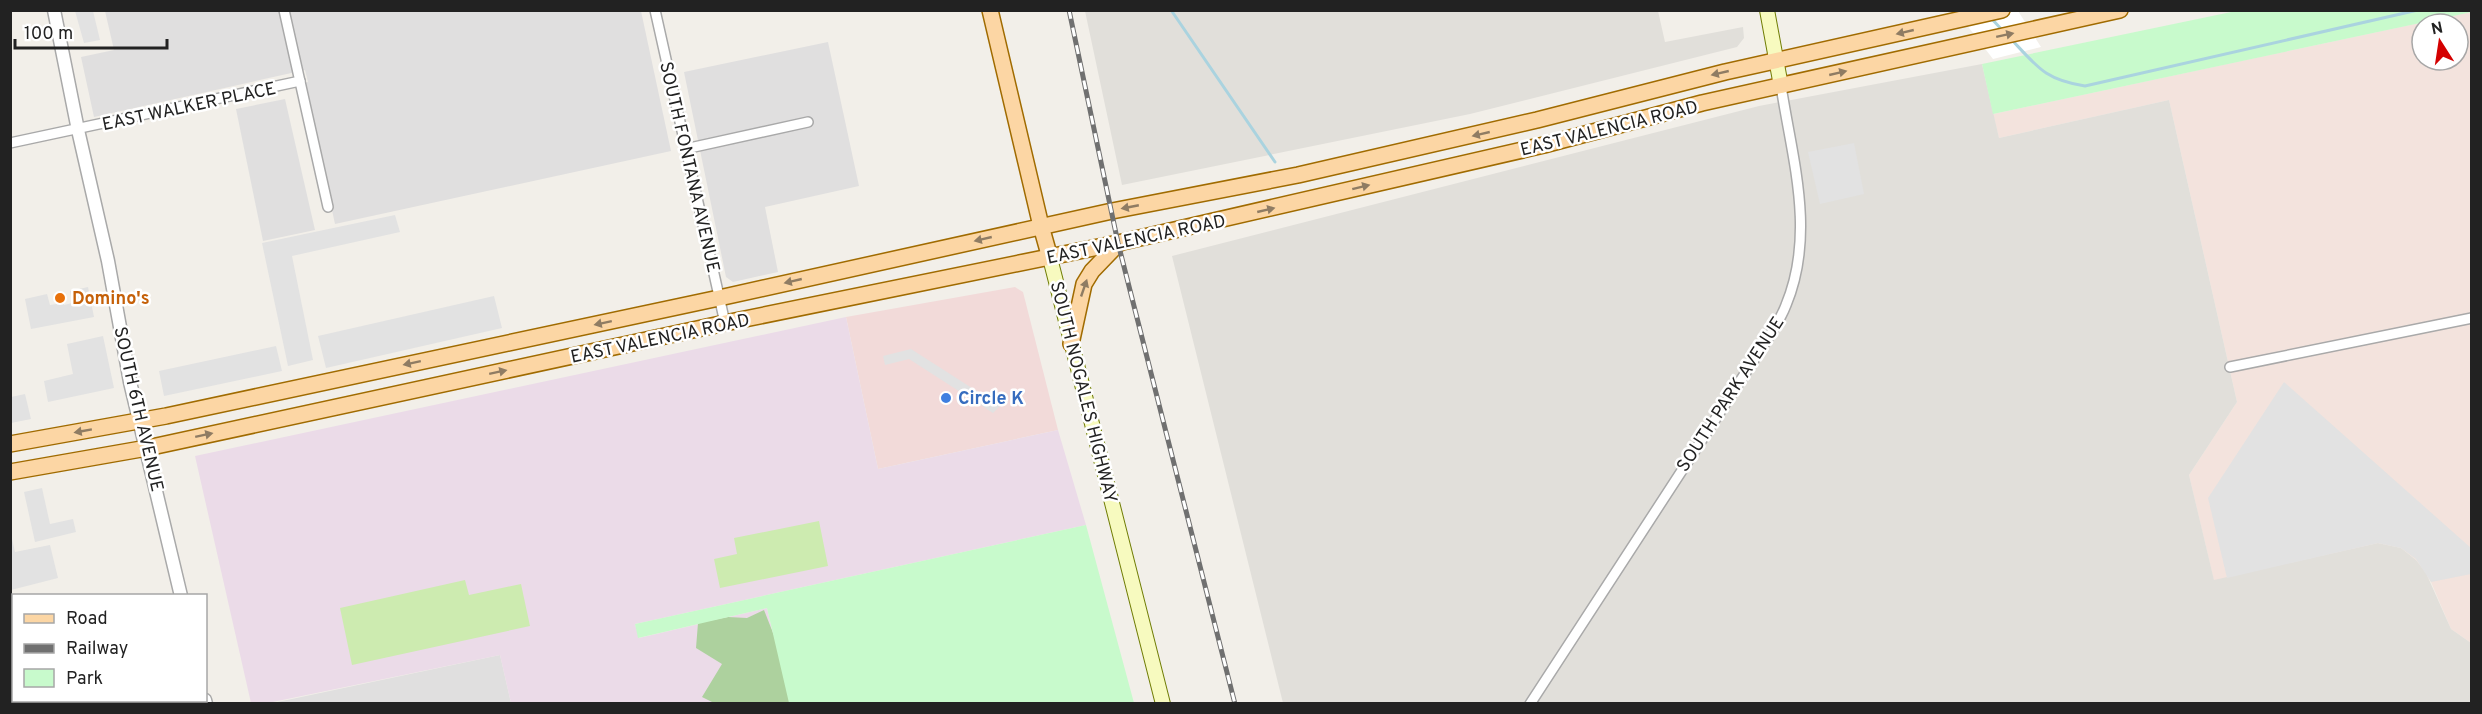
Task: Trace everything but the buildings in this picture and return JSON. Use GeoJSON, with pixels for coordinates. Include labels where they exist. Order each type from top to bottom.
{"type":"FeatureCollection","features":[{"type":"Feature","properties":{"kind":"main road","name":"SOUTH NOGALES HIGHWAY"},"geometry":{"type":"LineString","coordinates":[[990,10],[1041,226],[1163,704]]}},
{"type":"Feature","properties":{"kind":"main road","name":"SOUTH PARK AVENUE"},"geometry":{"type":"LineString","coordinates":[[1767,10],[1781,86]]}},
{"type":"Feature","properties":{"kind":"main road","name":"EAST VALENCIA ROAD"},"geometry":{"type":"LineString","coordinates":[[10,444],[140,421],[719,298],[1041,226],[1298,175],[1538,120],[1777,60],[2002,10]]}},
{"type":"Feature","properties":{"kind":"main road","name":"EAST VALENCIA ROAD"},"geometry":{"type":"LineString","coordinates":[[10,472],[147,447],[725,323],[1050,258],[1544,146],[1702,104],[2120,10]]}},
{"type":"Feature","properties":{"kind":"main road"},"geometry":{"type":"LineString","coordinates":[[1538,120],[1544,146]]}},
{"type":"Feature","properties":{"kind":"main road"},"geometry":{"type":"LineString","coordinates":[[1298,175],[1304,201]]}},
{"type":"Feature","properties":{"kind":"main road"},"geometry":{"type":"LineString","coordinates":[[1071,344],[1084,284],[1092,271],[1118,243]]}},
{"type":"Feature","properties":{"kind":"main road"},"geometry":{"type":"LineString","coordinates":[[469,351],[475,377]]}},
{"type":"Feature","properties":{"kind":"street","name":"SOUTH 6TH AVENUE"},"geometry":{"type":"LineString","coordinates":[[54,10],[108,261],[130,382],[181,594]]}},
{"type":"Feature","properties":{"kind":"street"},"geometry":{"type":"LineString","coordinates":[[284,10],[328,207]]}},
{"type":"Feature","properties":{"kind":"street","name":"SOUTH FONTANA AVENUE"},"geometry":{"type":"LineString","coordinates":[[655,10],[725,323]]}},
{"type":"Feature","properties":{"kind":"street","name":"EAST WALKER PLACE"},"geometry":{"type":"LineString","coordinates":[[10,143],[300,81]]}},
{"type":"Feature","properties":{"kind":"street","name":"SOUTH PARK AVENUE"},"geometry":{"type":"LineString","coordinates":[[1530,704],[1761,349],[1786,305],[1795,278],[1799,250],[1801,200],[1781,86]]}},
{"type":"Feature","properties":{"kind":"street"},"geometry":{"type":"LineString","coordinates":[[685,149],[808,122]]}},
{"type":"Feature","properties":{"kind":"street"},"geometry":{"type":"LineString","coordinates":[[2230,367],[2472,318]]}},
{"type":"Feature","properties":{"kind":"shaded area"},"geometry":{"type":"Polygon","coordinates":[[[75,11],[93,11],[100,40],[84,43],[75,11]]]}},
{"type":"Feature","properties":{"kind":"shaded area"},"geometry":{"type":"Polygon","coordinates":[[[105,11],[641,11],[671,151],[335,224],[304,83],[308,82],[305,70],[94,117],[81,57],[114,50],[105,11]]]}},
{"type":"Feature","properties":{"kind":"shaded area"},"geometry":{"type":"Polygon","coordinates":[[[1085,11],[1658,11],[1665,42],[1743,27],[1744,38],[1737,47],[1470,114],[1122,185],[1085,11]]]}},
{"type":"Feature","properties":{"kind":"shaded area"},"geometry":{"type":"Polygon","coordinates":[[[2471,12],[2471,643],[2451,629],[2431,582],[2416,560],[2401,548],[2378,543],[2214,581],[2189,475],[2237,402],[2169,100],[1999,138],[1993,114],[2410,25],[2410,72],[2470,72],[2471,12]]]}},
{"type":"Feature","properties":{"kind":"shaded area"},"geometry":{"type":"Polygon","coordinates":[[[828,42],[859,186],[765,207],[778,272],[733,282],[726,277],[684,72],[828,42]]]}},
{"type":"Feature","properties":{"kind":"shaded area"},"geometry":{"type":"Polygon","coordinates":[[[1982,64],[1999,138],[2169,100],[2237,402],[2189,475],[2214,580],[2378,543],[2401,548],[2416,560],[2426,573],[2451,629],[2471,643],[2471,703],[1283,703],[1172,256],[1759,106],[1982,64]]]}},
{"type":"Feature","properties":{"kind":"shaded area"},"geometry":{"type":"Polygon","coordinates":[[[285,99],[315,230],[263,241],[236,109],[285,99]]]}},
{"type":"Feature","properties":{"kind":"shaded area"},"geometry":{"type":"Polygon","coordinates":[[[1854,143],[1864,194],[1820,204],[1808,152],[1854,143]]]}},
{"type":"Feature","properties":{"kind":"shaded area"},"geometry":{"type":"Polygon","coordinates":[[[395,215],[400,232],[292,256],[313,360],[288,366],[262,243],[395,215]]]}},
{"type":"Feature","properties":{"kind":"shaded area"},"geometry":{"type":"Polygon","coordinates":[[[88,287],[94,317],[31,329],[25,299],[47,294],[50,305],[63,303],[64,305],[72,303],[70,291],[88,287]]]}},
{"type":"Feature","properties":{"kind":"shaded area"},"geometry":{"type":"Polygon","coordinates":[[[1015,287],[1023,292],[1058,430],[878,469],[846,317],[1015,287]]]}},
{"type":"Feature","properties":{"kind":"shaded area"},"geometry":{"type":"Polygon","coordinates":[[[494,296],[502,328],[326,368],[318,336],[494,296]]]}},
{"type":"Feature","properties":{"kind":"shaded area"},"geometry":{"type":"Polygon","coordinates":[[[846,317],[878,469],[1058,430],[1086,525],[635,624],[639,638],[767,608],[789,703],[511,703],[500,655],[268,703],[251,703],[195,456],[846,317]]]}},
{"type":"Feature","properties":{"kind":"shaded area"},"geometry":{"type":"Polygon","coordinates":[[[103,336],[114,388],[48,402],[44,381],[73,374],[67,344],[103,336]]]}},
{"type":"Feature","properties":{"kind":"shaded area"},"geometry":{"type":"Polygon","coordinates":[[[276,346],[282,371],[164,396],[159,371],[276,346]]]}},
{"type":"Feature","properties":{"kind":"shaded area"},"geometry":{"type":"Polygon","coordinates":[[[911,349],[1000,406],[993,413],[909,359],[885,365],[883,356],[911,349]]]}},
{"type":"Feature","properties":{"kind":"shaded area"},"geometry":{"type":"Polygon","coordinates":[[[2284,382],[2471,548],[2471,574],[2431,582],[2416,559],[2401,548],[2378,543],[2227,578],[2208,498],[2284,382]]]}},
{"type":"Feature","properties":{"kind":"shaded area"},"geometry":{"type":"Polygon","coordinates":[[[25,394],[31,419],[11,423],[11,397],[25,394]]]}},
{"type":"Feature","properties":{"kind":"shaded area"},"geometry":{"type":"Polygon","coordinates":[[[42,488],[50,524],[73,519],[76,532],[35,542],[24,492],[42,488]]]}},
{"type":"Feature","properties":{"kind":"shaded area"},"geometry":{"type":"Polygon","coordinates":[[[10,530],[15,552],[50,545],[58,578],[11,590],[10,530]]]}},
{"type":"Feature","properties":{"kind":"shaded area"},"geometry":{"type":"Polygon","coordinates":[[[500,655],[511,703],[268,704],[500,655]]]}},
{"type":"Feature","properties":{"kind":"green space"},"geometry":{"type":"Polygon","coordinates":[[[2236,11],[2472,12],[2410,12],[2410,25],[1993,114],[1982,64],[2236,11]]]}},
{"type":"Feature","properties":{"kind":"green space"},"geometry":{"type":"Polygon","coordinates":[[[819,521],[828,566],[720,588],[714,559],[737,554],[734,538],[819,521]]]}},
{"type":"Feature","properties":{"kind":"green space"},"geometry":{"type":"Polygon","coordinates":[[[1086,525],[1134,703],[789,703],[767,608],[638,638],[635,624],[1086,525]]]}},
{"type":"Feature","properties":{"kind":"green space"},"geometry":{"type":"Polygon","coordinates":[[[465,580],[469,595],[521,584],[530,626],[352,665],[340,608],[465,580]]]}},
{"type":"Feature","properties":{"kind":"green space"},"geometry":{"type":"Polygon","coordinates":[[[764,610],[775,638],[1074,703],[714,703],[702,697],[722,664],[696,648],[698,623],[728,617],[747,618],[764,610]]]}},
{"type":"Feature","properties":{"kind":"pier"},"geometry":{"type":"Polygon","coordinates":[[[1956,11],[2018,11],[2041,47],[1993,59],[1956,11]]]}},
{"type":"Feature","properties":{"kind":"waterway"},"geometry":{"type":"LineString","coordinates":[[1171,10],[1275,162]]}},
{"type":"Feature","properties":{"kind":"waterway"},"geometry":{"type":"LineString","coordinates":[[2012,40],[2044,71],[2061,80],[2085,86],[2418,10]]}},
{"type":"Feature","properties":{"kind":"waterway"},"geometry":{"type":"LineString","coordinates":[[1991,18],[2003,31]]}},
{"type":"Feature","properties":{"kind":"railway"},"geometry":{"type":"LineString","coordinates":[[1069,10],[1118,243],[1235,704]]}},
{"type":"Feature","properties":{"kind":"place","name":"Domino's"},"geometry":{"type":"Point","coordinates":[60,298]}},
{"type":"Feature","properties":{"kind":"place","name":"Circle K"},"geometry":{"type":"Point","coordinates":[946,398]}}]}
